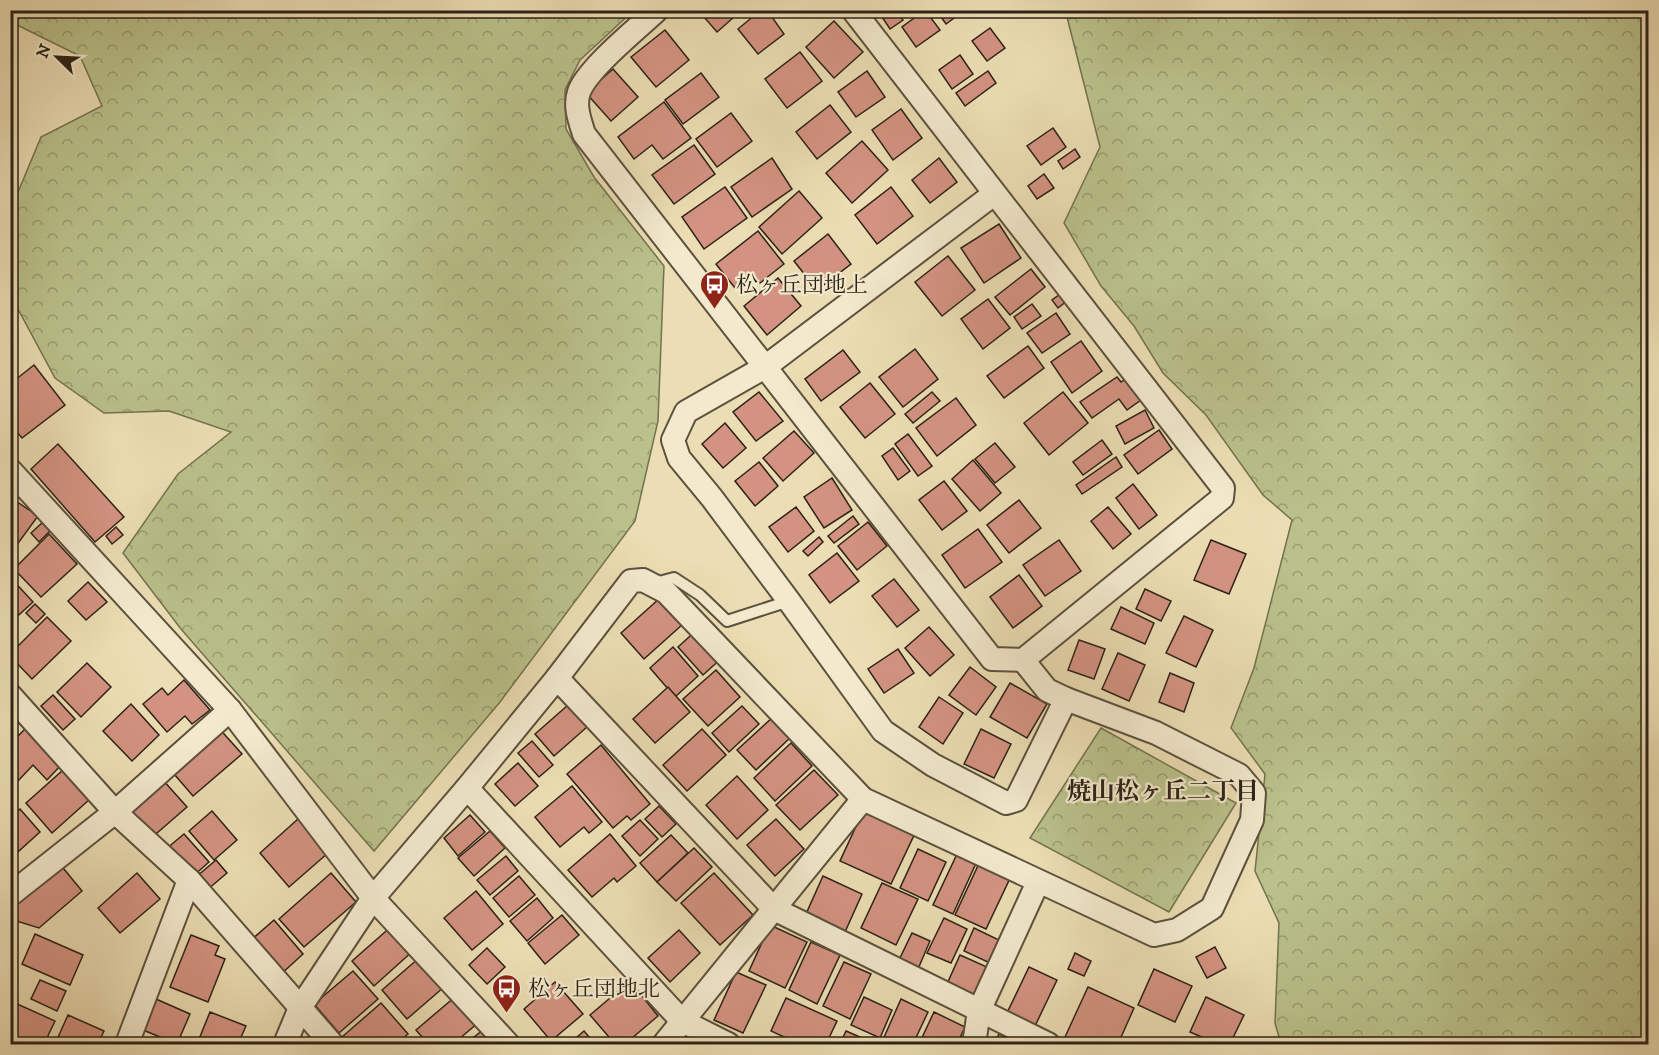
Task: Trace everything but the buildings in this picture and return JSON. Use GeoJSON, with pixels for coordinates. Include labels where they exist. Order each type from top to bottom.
{"type":"FeatureCollection","features":[{"type":"Feature","properties":{"kind":"street"},"geometry":{"type":"LineString","coordinates":[[657,10],[587,76],[578,94],[578,113],[584,134],[992,659],[1023,660],[1222,498],[1223,488],[853,10]]}},
{"type":"Feature","properties":{"kind":"street"},"geometry":{"type":"LineString","coordinates":[[994,194],[765,367],[686,412],[673,440],[679,458],[712,498],[883,731],[933,765],[1006,803],[1016,800],[1066,699]]}},
{"type":"Feature","properties":{"kind":"street"},"geometry":{"type":"LineString","coordinates":[[10,471],[230,710],[373,898],[508,1044]]}},
{"type":"Feature","properties":{"kind":"street"},"geometry":{"type":"LineString","coordinates":[[285,1044],[300,1008],[373,898],[557,678],[630,581],[643,580],[666,592],[862,799],[1154,935],[1177,930],[1212,908],[1252,820],[1254,793],[1239,775],[1156,733],[1047,690],[1023,660]]}},
{"type":"Feature","properties":{"kind":"street"},"geometry":{"type":"LineString","coordinates":[[557,678],[774,909],[1048,1044]]}},
{"type":"Feature","properties":{"kind":"street"},"geometry":{"type":"LineString","coordinates":[[10,695],[115,812],[189,880],[332,1044]]}},
{"type":"Feature","properties":{"kind":"street"},"geometry":{"type":"LineString","coordinates":[[10,895],[115,812],[230,710]]}},
{"type":"Feature","properties":{"kind":"street"},"geometry":{"type":"LineString","coordinates":[[467,788],[682,1021],[728,1044]]}},
{"type":"Feature","properties":{"kind":"street"},"geometry":{"type":"LineString","coordinates":[[664,1044],[862,799]]}},
{"type":"Feature","properties":{"kind":"street"},"geometry":{"type":"LineString","coordinates":[[127,1044],[189,880]]}},
{"type":"Feature","properties":{"kind":"street"},"geometry":{"type":"LineString","coordinates":[[974,1044],[979,1011],[1038,882]]}},
{"type":"Feature","properties":{"kind":"lane"},"geometry":{"type":"LineString","coordinates":[[651,584],[674,578],[700,596],[727,621],[789,602]]}},
{"type":"Feature","properties":{"kind":"green space"},"geometry":{"type":"Polygon","coordinates":[[[10,11],[633,11],[580,60],[565,90],[566,129],[594,177],[664,266],[658,421],[635,521],[500,702],[374,851],[181,629],[123,553],[178,474],[231,432],[169,411],[104,413],[55,378],[11,296],[11,209],[41,137],[102,106],[80,56],[11,22],[10,11]]]}},
{"type":"Feature","properties":{"kind":"green space"},"geometry":{"type":"Polygon","coordinates":[[[1058,11],[1648,11],[1648,1044],[1281,1044],[1275,1023],[1279,923],[1255,871],[1265,774],[1231,728],[1254,668],[1292,520],[1263,495],[1206,415],[1163,373],[1134,326],[1101,286],[1064,223],[1100,147],[1067,17],[1058,11]]]}},
{"type":"Feature","properties":{"kind":"green space"},"geometry":{"type":"Polygon","coordinates":[[[1101,728],[1236,803],[1169,912],[1030,838],[1101,728]]]}},
{"type":"Feature","properties":{"kind":"place","name":"松ヶ丘団地上"},"geometry":{"type":"Point","coordinates":[715,310]}},
{"type":"Feature","properties":{"kind":"place","name":"松ヶ丘団地北"},"geometry":{"type":"Point","coordinates":[507,1014]}},
{"type":"Feature","properties":{"kind":"district","name":"焼山松ヶ丘二丁目"},"geometry":{"type":"Point","coordinates":[1163,791]}}]}
